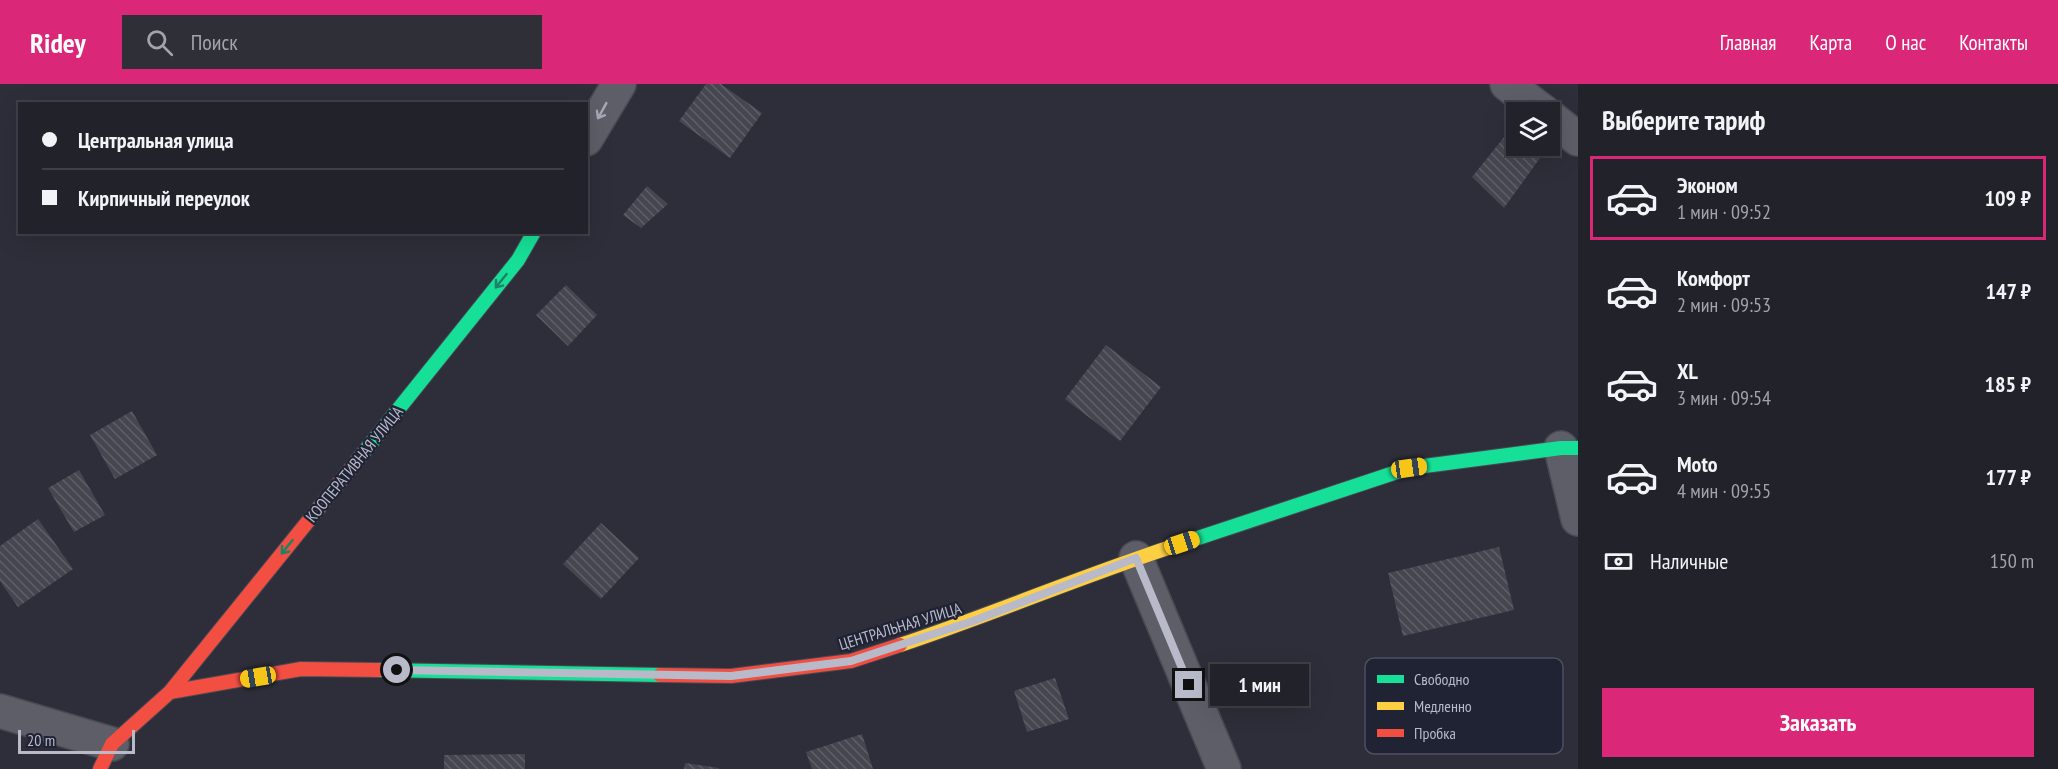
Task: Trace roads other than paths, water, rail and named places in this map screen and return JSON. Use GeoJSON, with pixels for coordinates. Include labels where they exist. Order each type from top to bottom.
{"type":"FeatureCollection","features":[{"type":"Feature","properties":{"kind":"street"},"geometry":{"type":"LineString","coordinates":[[588,136],[619,84]]}},
{"type":"Feature","properties":{"kind":"street"},"geometry":{"type":"LineString","coordinates":[[1508,84],[1531,102]]}},
{"type":"Feature","properties":{"kind":"street"},"geometry":{"type":"LineString","coordinates":[[1560,125],[1578,139]]}},
{"type":"Feature","properties":{"kind":"street","name":"КООПЕРАТИВНАЯ УЛИЦА"},"geometry":{"type":"LineString","coordinates":[[106,757],[170,692],[518,260],[533,234]]}},
{"type":"Feature","properties":{"kind":"street"},"geometry":{"type":"LineString","coordinates":[[1570,448],[1578,519]]}},
{"type":"Feature","properties":{"kind":"street","name":"ЦЕНТРАЛЬНАЯ УЛИЦА"},"geometry":{"type":"LineString","coordinates":[[170,692],[301,669],[731,676],[851,661],[973,621],[1136,558],[1409,468],[1570,448]]}},
{"type":"Feature","properties":{"kind":"street"},"geometry":{"type":"LineString","coordinates":[[1136,558],[1224,769]]}},
{"type":"Feature","properties":{"kind":"street"},"geometry":{"type":"LineString","coordinates":[[0,711],[106,757]]}}]}
